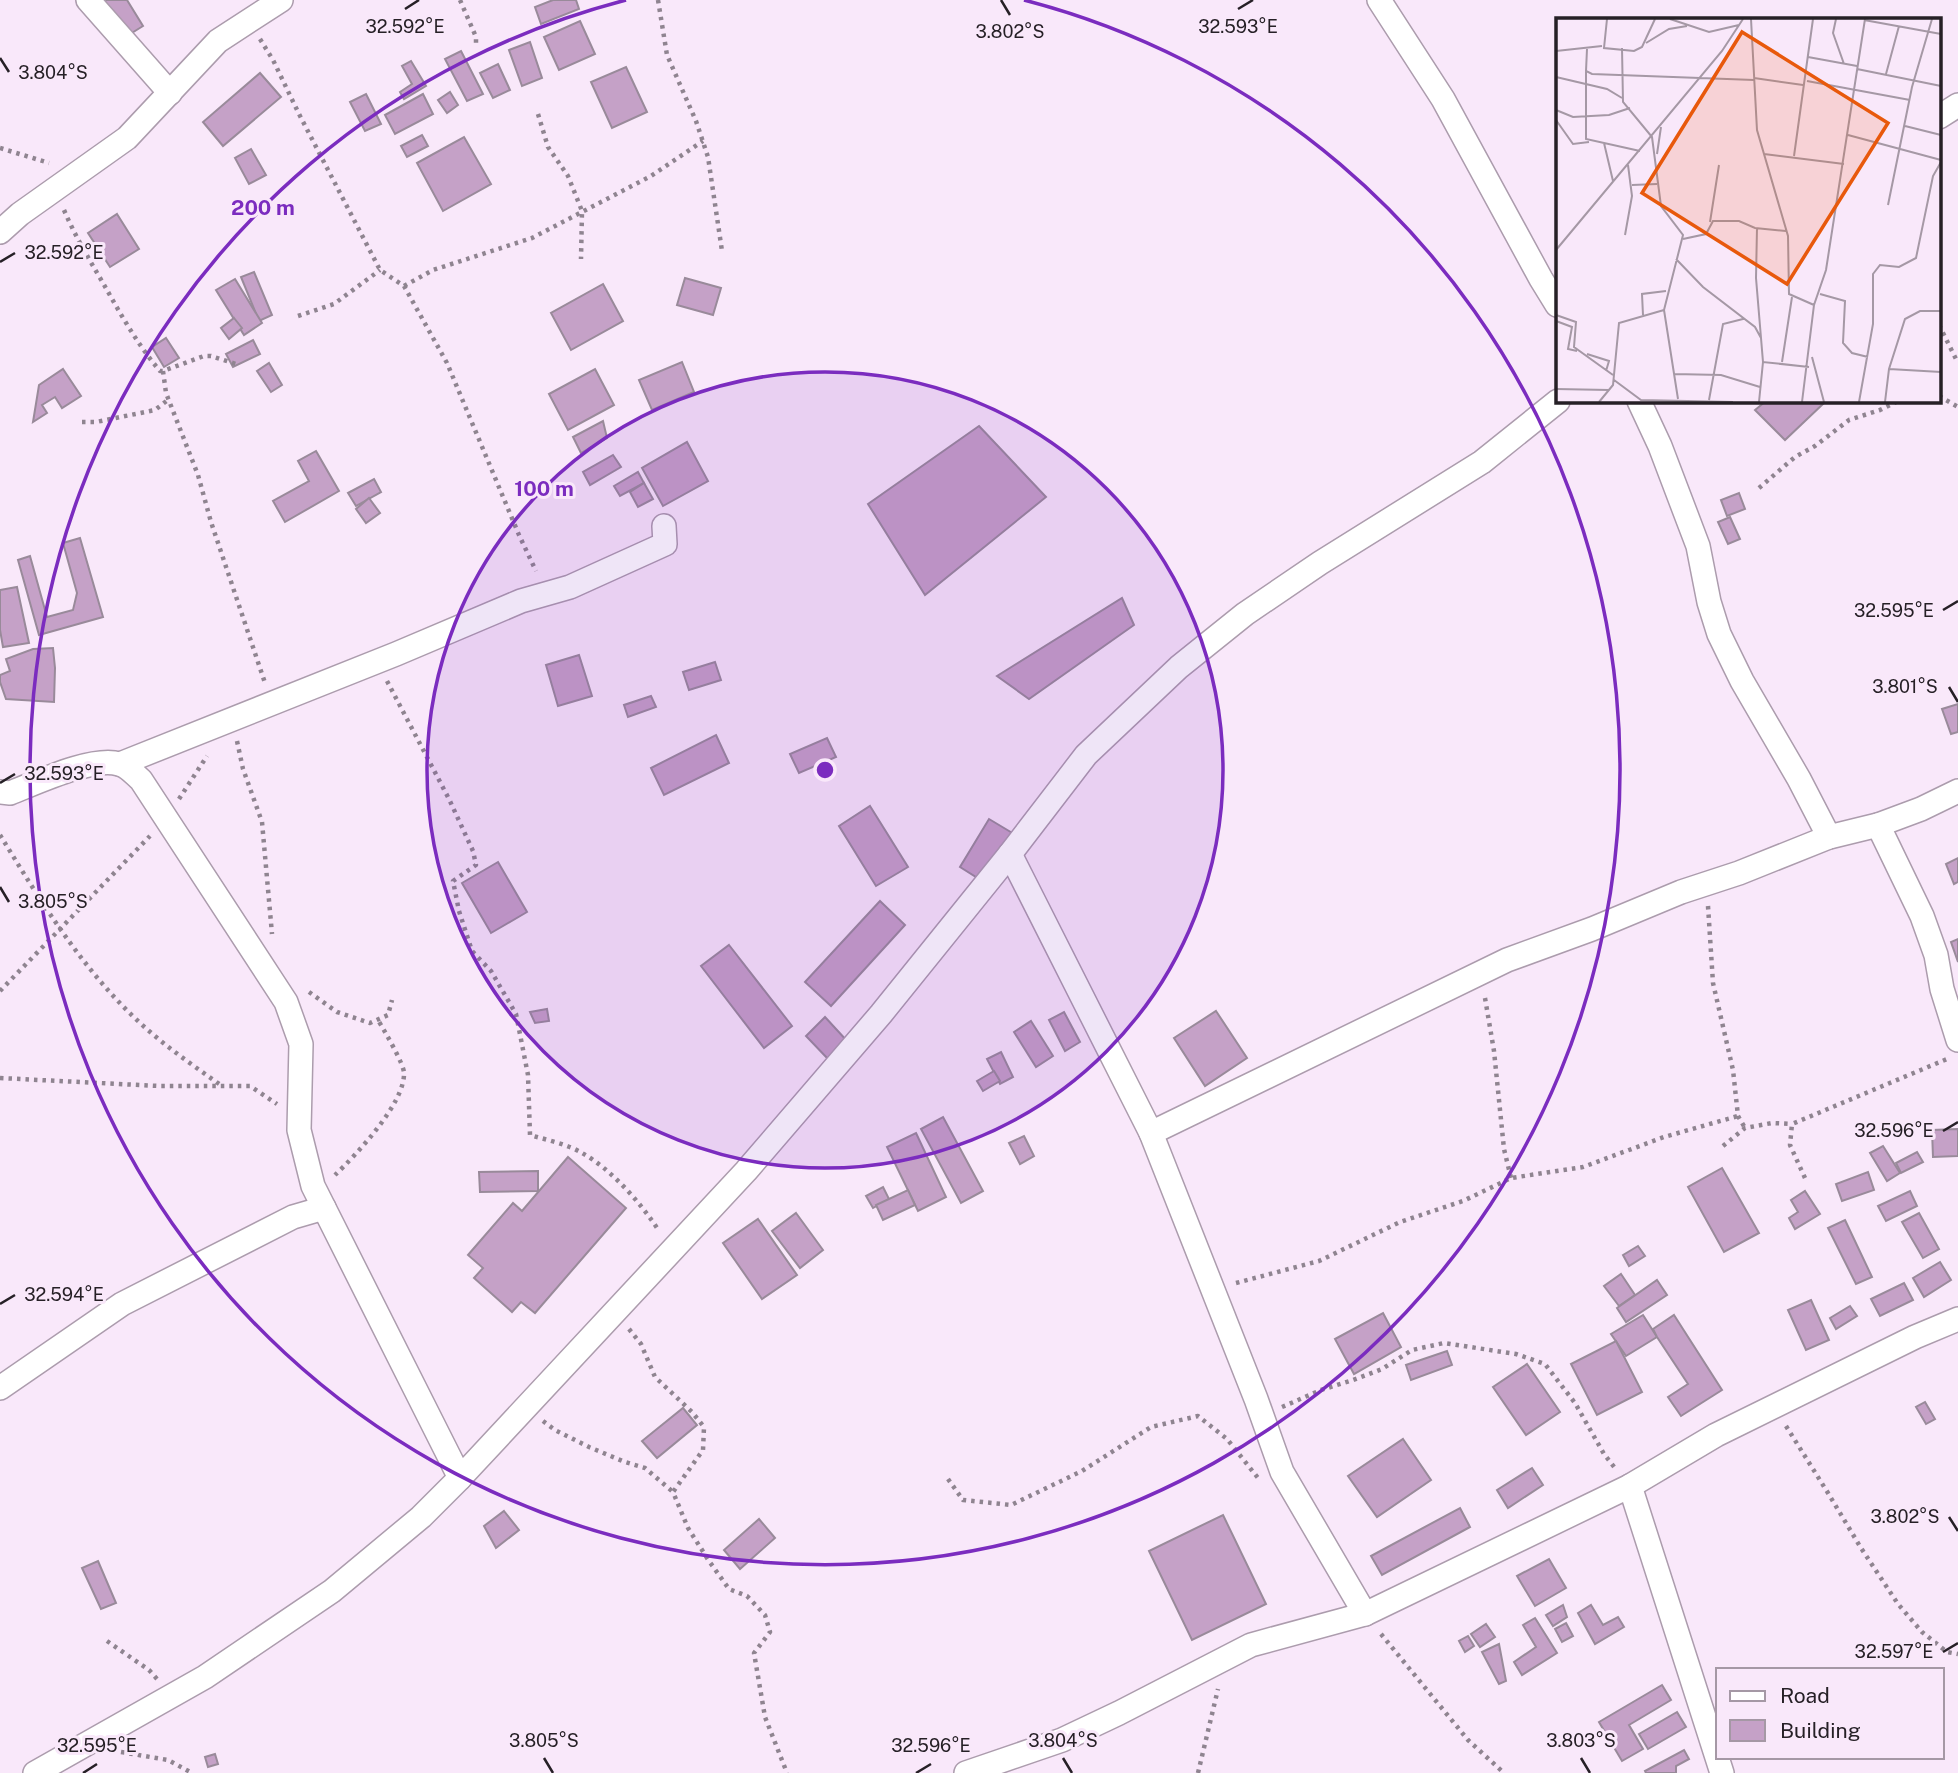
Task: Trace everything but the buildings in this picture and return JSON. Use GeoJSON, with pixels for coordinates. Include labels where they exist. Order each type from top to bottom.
{"type":"FeatureCollection","features":[{"type":"Feature","properties":{"kind":"street"},"geometry":{"type":"LineString","coordinates":[[88,0],[170,93]]}},
{"type":"Feature","properties":{"kind":"street"},"geometry":{"type":"LineString","coordinates":[[0,232],[20,214],[127,138],[218,41],[281,0]]}},
{"type":"Feature","properties":{"kind":"street"},"geometry":{"type":"LineString","coordinates":[[1378,0],[1443,99],[1556,303]]}},
{"type":"Feature","properties":{"kind":"street"},"geometry":{"type":"LineString","coordinates":[[1940,116],[1958,106]]}},
{"type":"Feature","properties":{"kind":"street"},"geometry":{"type":"LineString","coordinates":[[35,1773],[205,1677],[332,1591],[421,1517],[746,1171],[881,1014],[1086,755],[1179,667],[1245,614],[1320,563],[1482,462],[1557,402]]}},
{"type":"Feature","properties":{"kind":"street"},"geometry":{"type":"LineString","coordinates":[[1639,402],[1660,446],[1698,546],[1709,602],[1719,634],[1742,681],[1829,837]]}},
{"type":"Feature","properties":{"kind":"street"},"geometry":{"type":"LineString","coordinates":[[120,764],[522,601],[570,587],[665,544],[664,526]]}},
{"type":"Feature","properties":{"kind":"street"},"geometry":{"type":"LineString","coordinates":[[0,792],[10,793],[90,764],[105,762],[120,764],[141,780],[286,1002],[301,1044],[299,1130],[313,1186],[460,1478]]}},
{"type":"Feature","properties":{"kind":"street"},"geometry":{"type":"LineString","coordinates":[[1151,1133],[1507,960],[1829,837],[1878,825],[1958,791]]}},
{"type":"Feature","properties":{"kind":"street"},"geometry":{"type":"LineString","coordinates":[[1878,825],[1922,916],[1936,955],[1942,989],[1958,1040]]}},
{"type":"Feature","properties":{"kind":"street"},"geometry":{"type":"LineString","coordinates":[[1010,854],[1151,1133],[1282,1472],[1365,1614]]}},
{"type":"Feature","properties":{"kind":"street"},"geometry":{"type":"LineString","coordinates":[[0,1388],[122,1304],[321,1203]]}},
{"type":"Feature","properties":{"kind":"street"},"geometry":{"type":"LineString","coordinates":[[966,1773],[1062,1740],[1251,1645],[1365,1614],[1630,1486],[1716,1435],[1915,1337],[1958,1319]]}},
{"type":"Feature","properties":{"kind":"street"},"geometry":{"type":"LineString","coordinates":[[1630,1486],[1716,1757]]}},
{"type":"Feature","properties":{"kind":"path"},"geometry":{"type":"LineString","coordinates":[[460,0],[477,37],[476,45]]}},
{"type":"Feature","properties":{"kind":"path"},"geometry":{"type":"LineString","coordinates":[[658,0],[667,55],[696,121],[708,157],[722,250]]}},
{"type":"Feature","properties":{"kind":"path"},"geometry":{"type":"LineString","coordinates":[[248,20],[273,60],[380,270],[404,286],[447,363],[519,535],[547,594]]}},
{"type":"Feature","properties":{"kind":"path"},"geometry":{"type":"LineString","coordinates":[[538,114],[548,147],[568,176],[582,211],[581,259]]}},
{"type":"Feature","properties":{"kind":"path"},"geometry":{"type":"LineString","coordinates":[[404,286],[433,270],[532,237],[651,176],[702,141]]}},
{"type":"Feature","properties":{"kind":"path"},"geometry":{"type":"LineString","coordinates":[[0,148],[38,159],[76,175]]}},
{"type":"Feature","properties":{"kind":"path"},"geometry":{"type":"LineString","coordinates":[[55,190],[84,251],[123,318],[160,371],[204,356],[239,365]]}},
{"type":"Feature","properties":{"kind":"path"},"geometry":{"type":"LineString","coordinates":[[299,316],[334,304],[380,270]]}},
{"type":"Feature","properties":{"kind":"path"},"geometry":{"type":"LineString","coordinates":[[1940,327],[1958,363]]}},
{"type":"Feature","properties":{"kind":"path"},"geometry":{"type":"LineString","coordinates":[[163,371],[169,399],[198,475],[271,704]]}},
{"type":"Feature","properties":{"kind":"path"},"geometry":{"type":"LineString","coordinates":[[1940,397],[1958,407]]}},
{"type":"Feature","properties":{"kind":"path"},"geometry":{"type":"LineString","coordinates":[[82,422],[96,422],[155,410],[169,399]]}},
{"type":"Feature","properties":{"kind":"path"},"geometry":{"type":"LineString","coordinates":[[1759,488],[1795,457],[1849,421],[1896,402]]}},
{"type":"Feature","properties":{"kind":"path"},"geometry":{"type":"LineString","coordinates":[[376,662],[398,700],[473,851],[476,864],[453,881],[459,911],[472,951],[492,971],[516,1014],[528,1075],[530,1135],[582,1152],[608,1172],[646,1211],[672,1251]]}},
{"type":"Feature","properties":{"kind":"path"},"geometry":{"type":"LineString","coordinates":[[232,719],[243,769],[262,822],[274,943]]}},
{"type":"Feature","properties":{"kind":"path"},"geometry":{"type":"LineString","coordinates":[[0,991],[166,819],[210,752]]}},
{"type":"Feature","properties":{"kind":"path"},"geometry":{"type":"LineString","coordinates":[[0,835],[48,913],[96,976],[149,1031],[222,1086]]}},
{"type":"Feature","properties":{"kind":"path"},"geometry":{"type":"LineString","coordinates":[[1706,884],[1713,983],[1733,1070],[1738,1116],[1745,1128]]}},
{"type":"Feature","properties":{"kind":"path"},"geometry":{"type":"LineString","coordinates":[[1481,972],[1494,1051],[1504,1149],[1511,1178]]}},
{"type":"Feature","properties":{"kind":"path"},"geometry":{"type":"LineString","coordinates":[[308,991],[337,1012],[370,1023],[388,1015],[392,1000]]}},
{"type":"Feature","properties":{"kind":"path"},"geometry":{"type":"LineString","coordinates":[[321,1203],[331,1179],[358,1153],[401,1093],[404,1072],[378,1020]]}},
{"type":"Feature","properties":{"kind":"path"},"geometry":{"type":"LineString","coordinates":[[1723,1146],[1745,1128],[1772,1123],[1792,1124],[1958,1055]]}},
{"type":"Feature","properties":{"kind":"path"},"geometry":{"type":"LineString","coordinates":[[0,1078],[159,1086],[250,1086],[299,1120]]}},
{"type":"Feature","properties":{"kind":"path"},"geometry":{"type":"LineString","coordinates":[[1213,1289],[1319,1261],[1400,1222],[1463,1201],[1511,1178],[1583,1167],[1664,1137],[1738,1116]]}},
{"type":"Feature","properties":{"kind":"path"},"geometry":{"type":"LineString","coordinates":[[1792,1124],[1790,1145],[1805,1178]]}},
{"type":"Feature","properties":{"kind":"path"},"geometry":{"type":"LineString","coordinates":[[616,1312],[641,1344],[655,1377],[704,1427],[704,1450],[673,1492]]}},
{"type":"Feature","properties":{"kind":"path"},"geometry":{"type":"LineString","coordinates":[[1262,1415],[1321,1390],[1363,1377],[1412,1350],[1444,1343],[1516,1354],[1545,1364],[1575,1403],[1604,1454],[1630,1486]]}},
{"type":"Feature","properties":{"kind":"path"},"geometry":{"type":"LineString","coordinates":[[525,1408],[555,1430],[589,1447],[645,1468],[673,1492],[688,1528],[729,1589],[747,1596],[765,1615],[770,1632],[754,1653],[765,1717],[787,1773]]}},
{"type":"Feature","properties":{"kind":"path"},"geometry":{"type":"LineString","coordinates":[[1774,1408],[1898,1604],[1922,1632],[1947,1652],[1958,1654]]}},
{"type":"Feature","properties":{"kind":"path"},"geometry":{"type":"LineString","coordinates":[[948,1479],[963,1500],[1011,1505],[1082,1471],[1151,1427],[1198,1416],[1227,1439],[1256,1479],[1282,1472]]}},
{"type":"Feature","properties":{"kind":"path"},"geometry":{"type":"LineString","coordinates":[[1365,1614],[1468,1740],[1504,1773]]}},
{"type":"Feature","properties":{"kind":"path"},"geometry":{"type":"LineString","coordinates":[[107,1641],[149,1670],[171,1696]]}},
{"type":"Feature","properties":{"kind":"path"},"geometry":{"type":"LineString","coordinates":[[1198,1773],[1226,1658]]}},
{"type":"Feature","properties":{"kind":"path"},"geometry":{"type":"LineString","coordinates":[[91,1741],[125,1753],[168,1760],[192,1773]]}}]}
